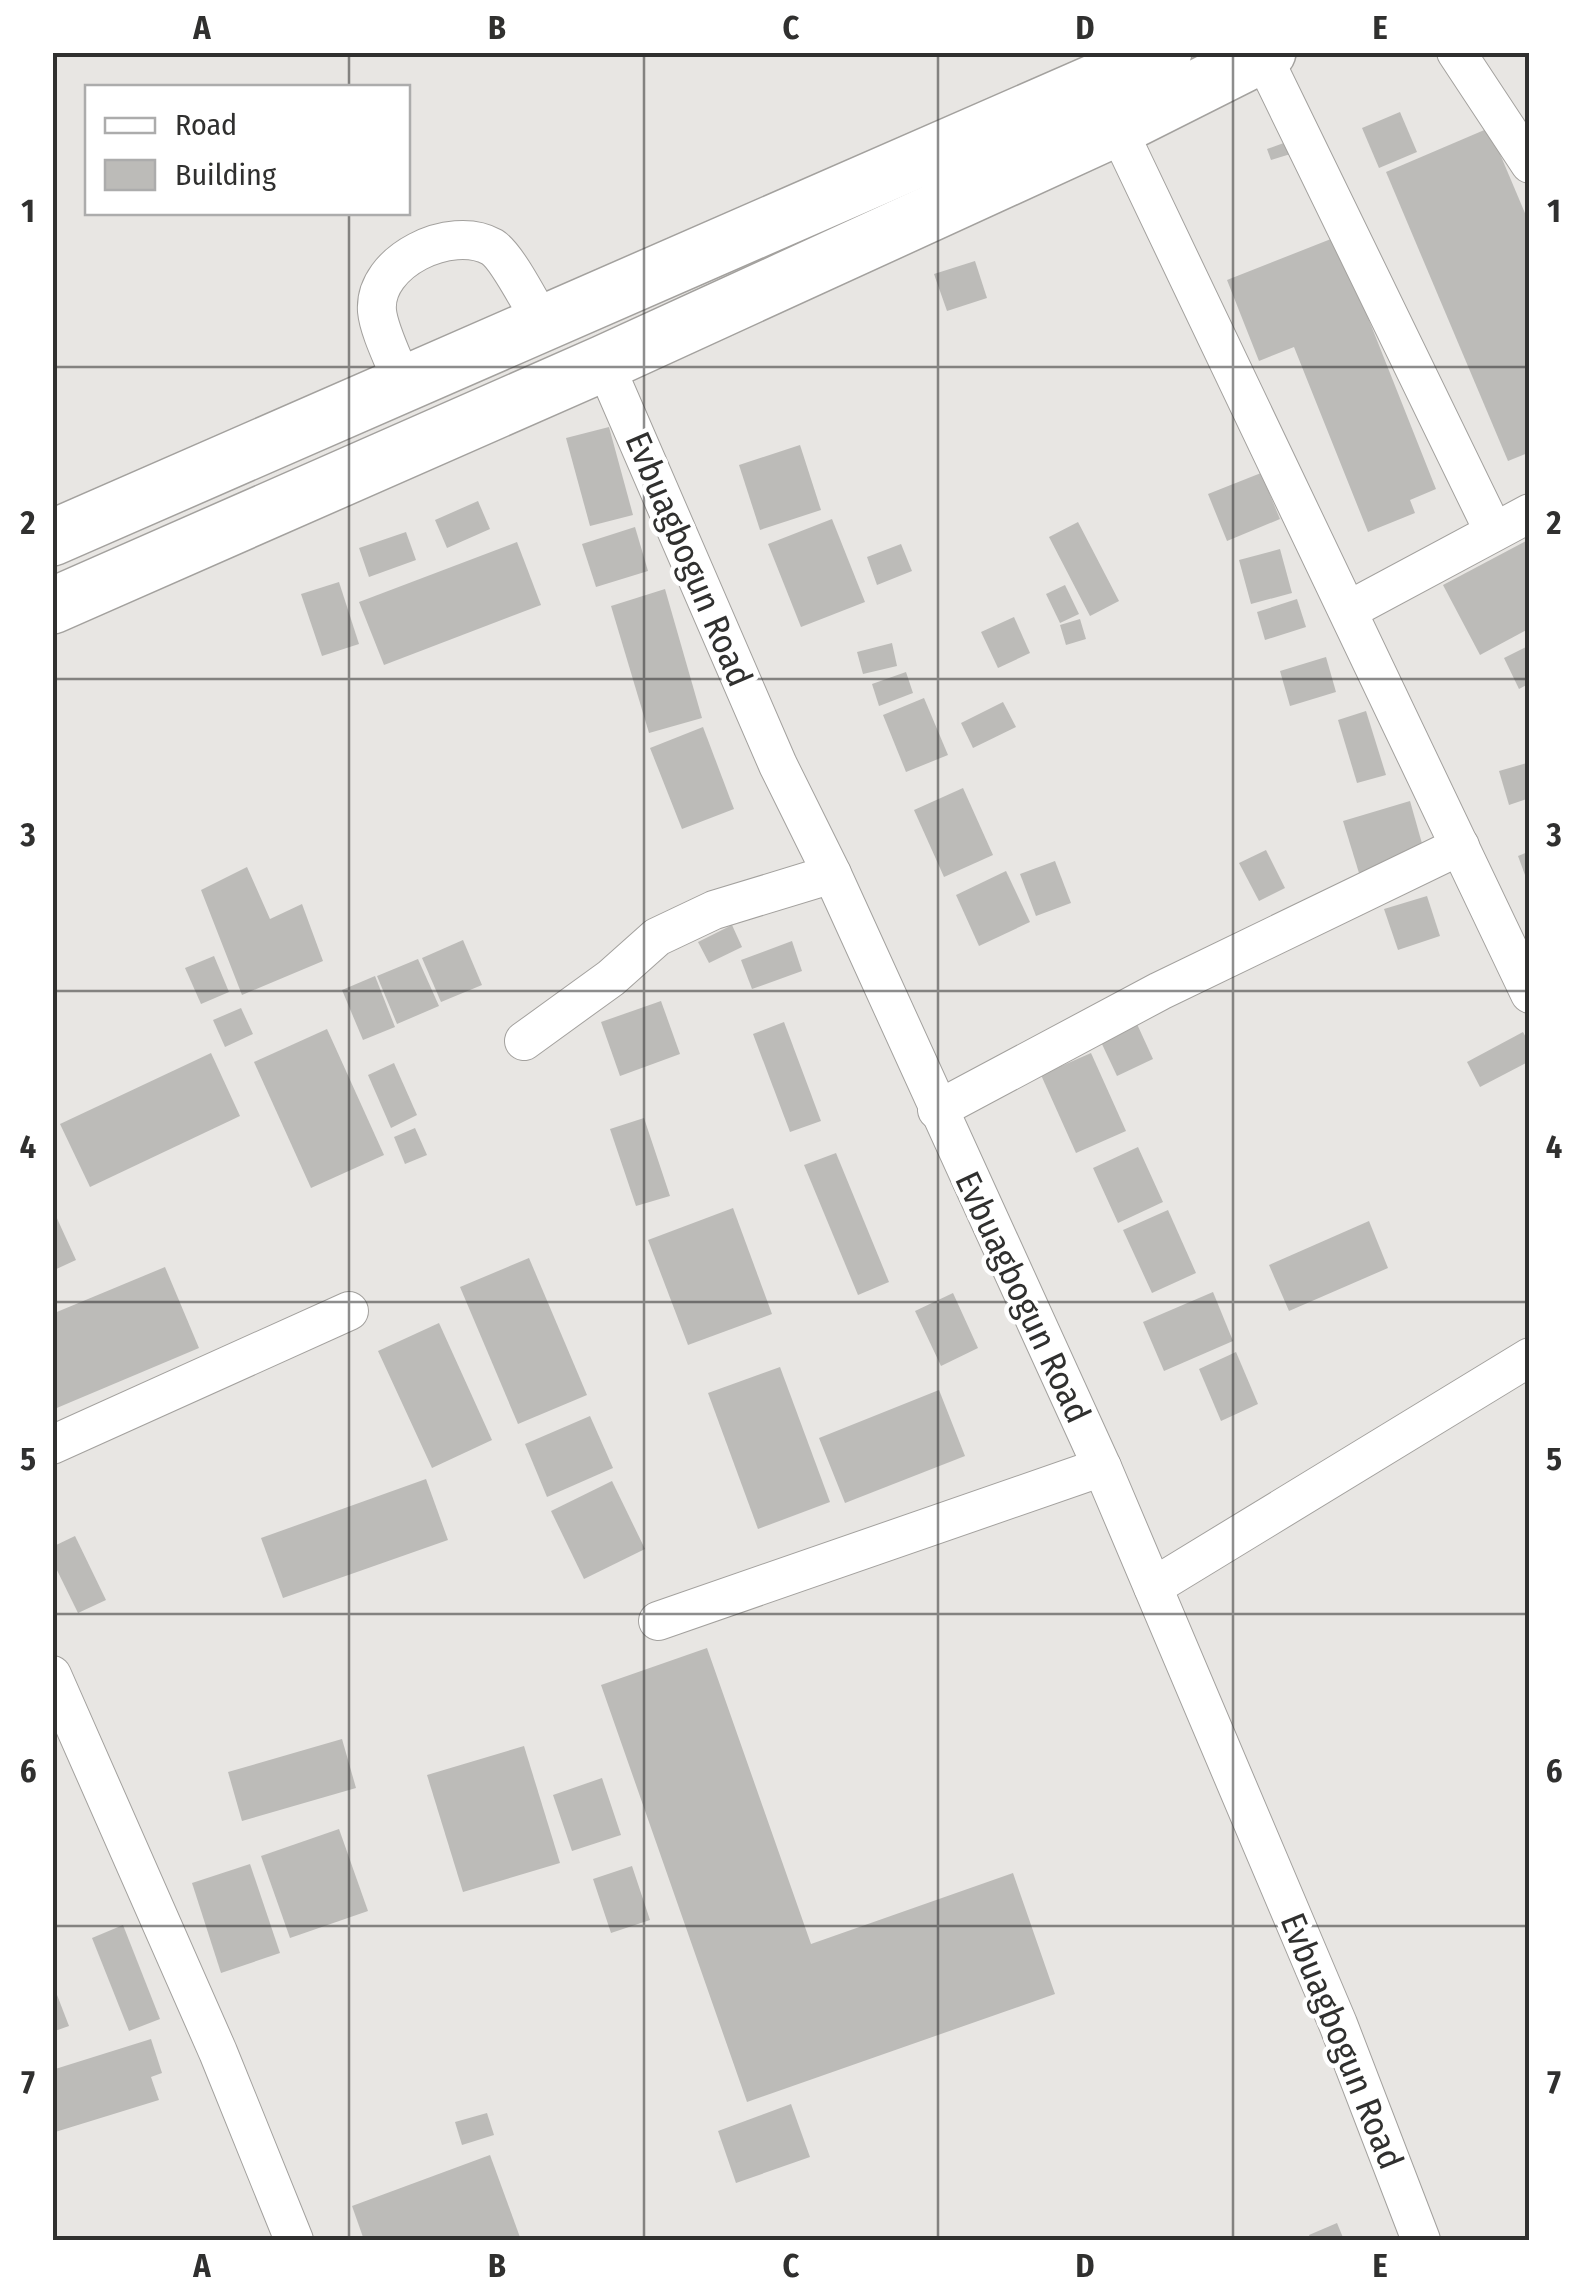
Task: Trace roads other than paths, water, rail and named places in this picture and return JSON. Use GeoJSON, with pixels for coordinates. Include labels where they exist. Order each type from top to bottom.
{"type":"FeatureCollection","features":[{"type":"Feature","properties":{"kind":"highway"},"geometry":{"type":"LineString","coordinates":[[52,538],[1164,52]]}},
{"type":"Feature","properties":{"kind":"highway"},"geometry":{"type":"LineString","coordinates":[[52,606],[604,363],[1117,128],[1265,54]]}},
{"type":"Feature","properties":{"kind":"street"},"geometry":{"type":"LineString","coordinates":[[1456,52],[1530,164]]}},
{"type":"Feature","properties":{"kind":"street"},"geometry":{"type":"LineString","coordinates":[[1265,54],[1493,530]]}},
{"type":"Feature","properties":{"kind":"street"},"geometry":{"type":"LineString","coordinates":[[1117,128],[1530,994]]}},
{"type":"Feature","properties":{"kind":"street"},"geometry":{"type":"LineString","coordinates":[[403,384],[376,310],[388,273],[428,244],[470,238],[496,248],[543,324]]}},
{"type":"Feature","properties":{"kind":"street","name":"Evbuagbogun Road"},"geometry":{"type":"LineString","coordinates":[[604,363],[778,765],[832,874],[1102,1466],[1338,2024],[1421,2240]]}},
{"type":"Feature","properties":{"kind":"street"},"geometry":{"type":"LineString","coordinates":[[1348,610],[1530,512]]}},
{"type":"Feature","properties":{"kind":"street"},"geometry":{"type":"LineString","coordinates":[[937,1110],[1160,990],[1460,846]]}},
{"type":"Feature","properties":{"kind":"street"},"geometry":{"type":"LineString","coordinates":[[524,1042],[611,978],[657,937],[714,910],[832,874]]}},
{"type":"Feature","properties":{"kind":"street"},"geometry":{"type":"LineString","coordinates":[[52,1445],[349,1311]]}},
{"type":"Feature","properties":{"kind":"street"},"geometry":{"type":"LineString","coordinates":[[1153,1587],[1530,1357]]}},
{"type":"Feature","properties":{"kind":"street"},"geometry":{"type":"LineString","coordinates":[[658,1621],[1102,1466]]}},
{"type":"Feature","properties":{"kind":"street"},"geometry":{"type":"LineString","coordinates":[[52,1675],[218,2052],[294,2240]]}}]}
